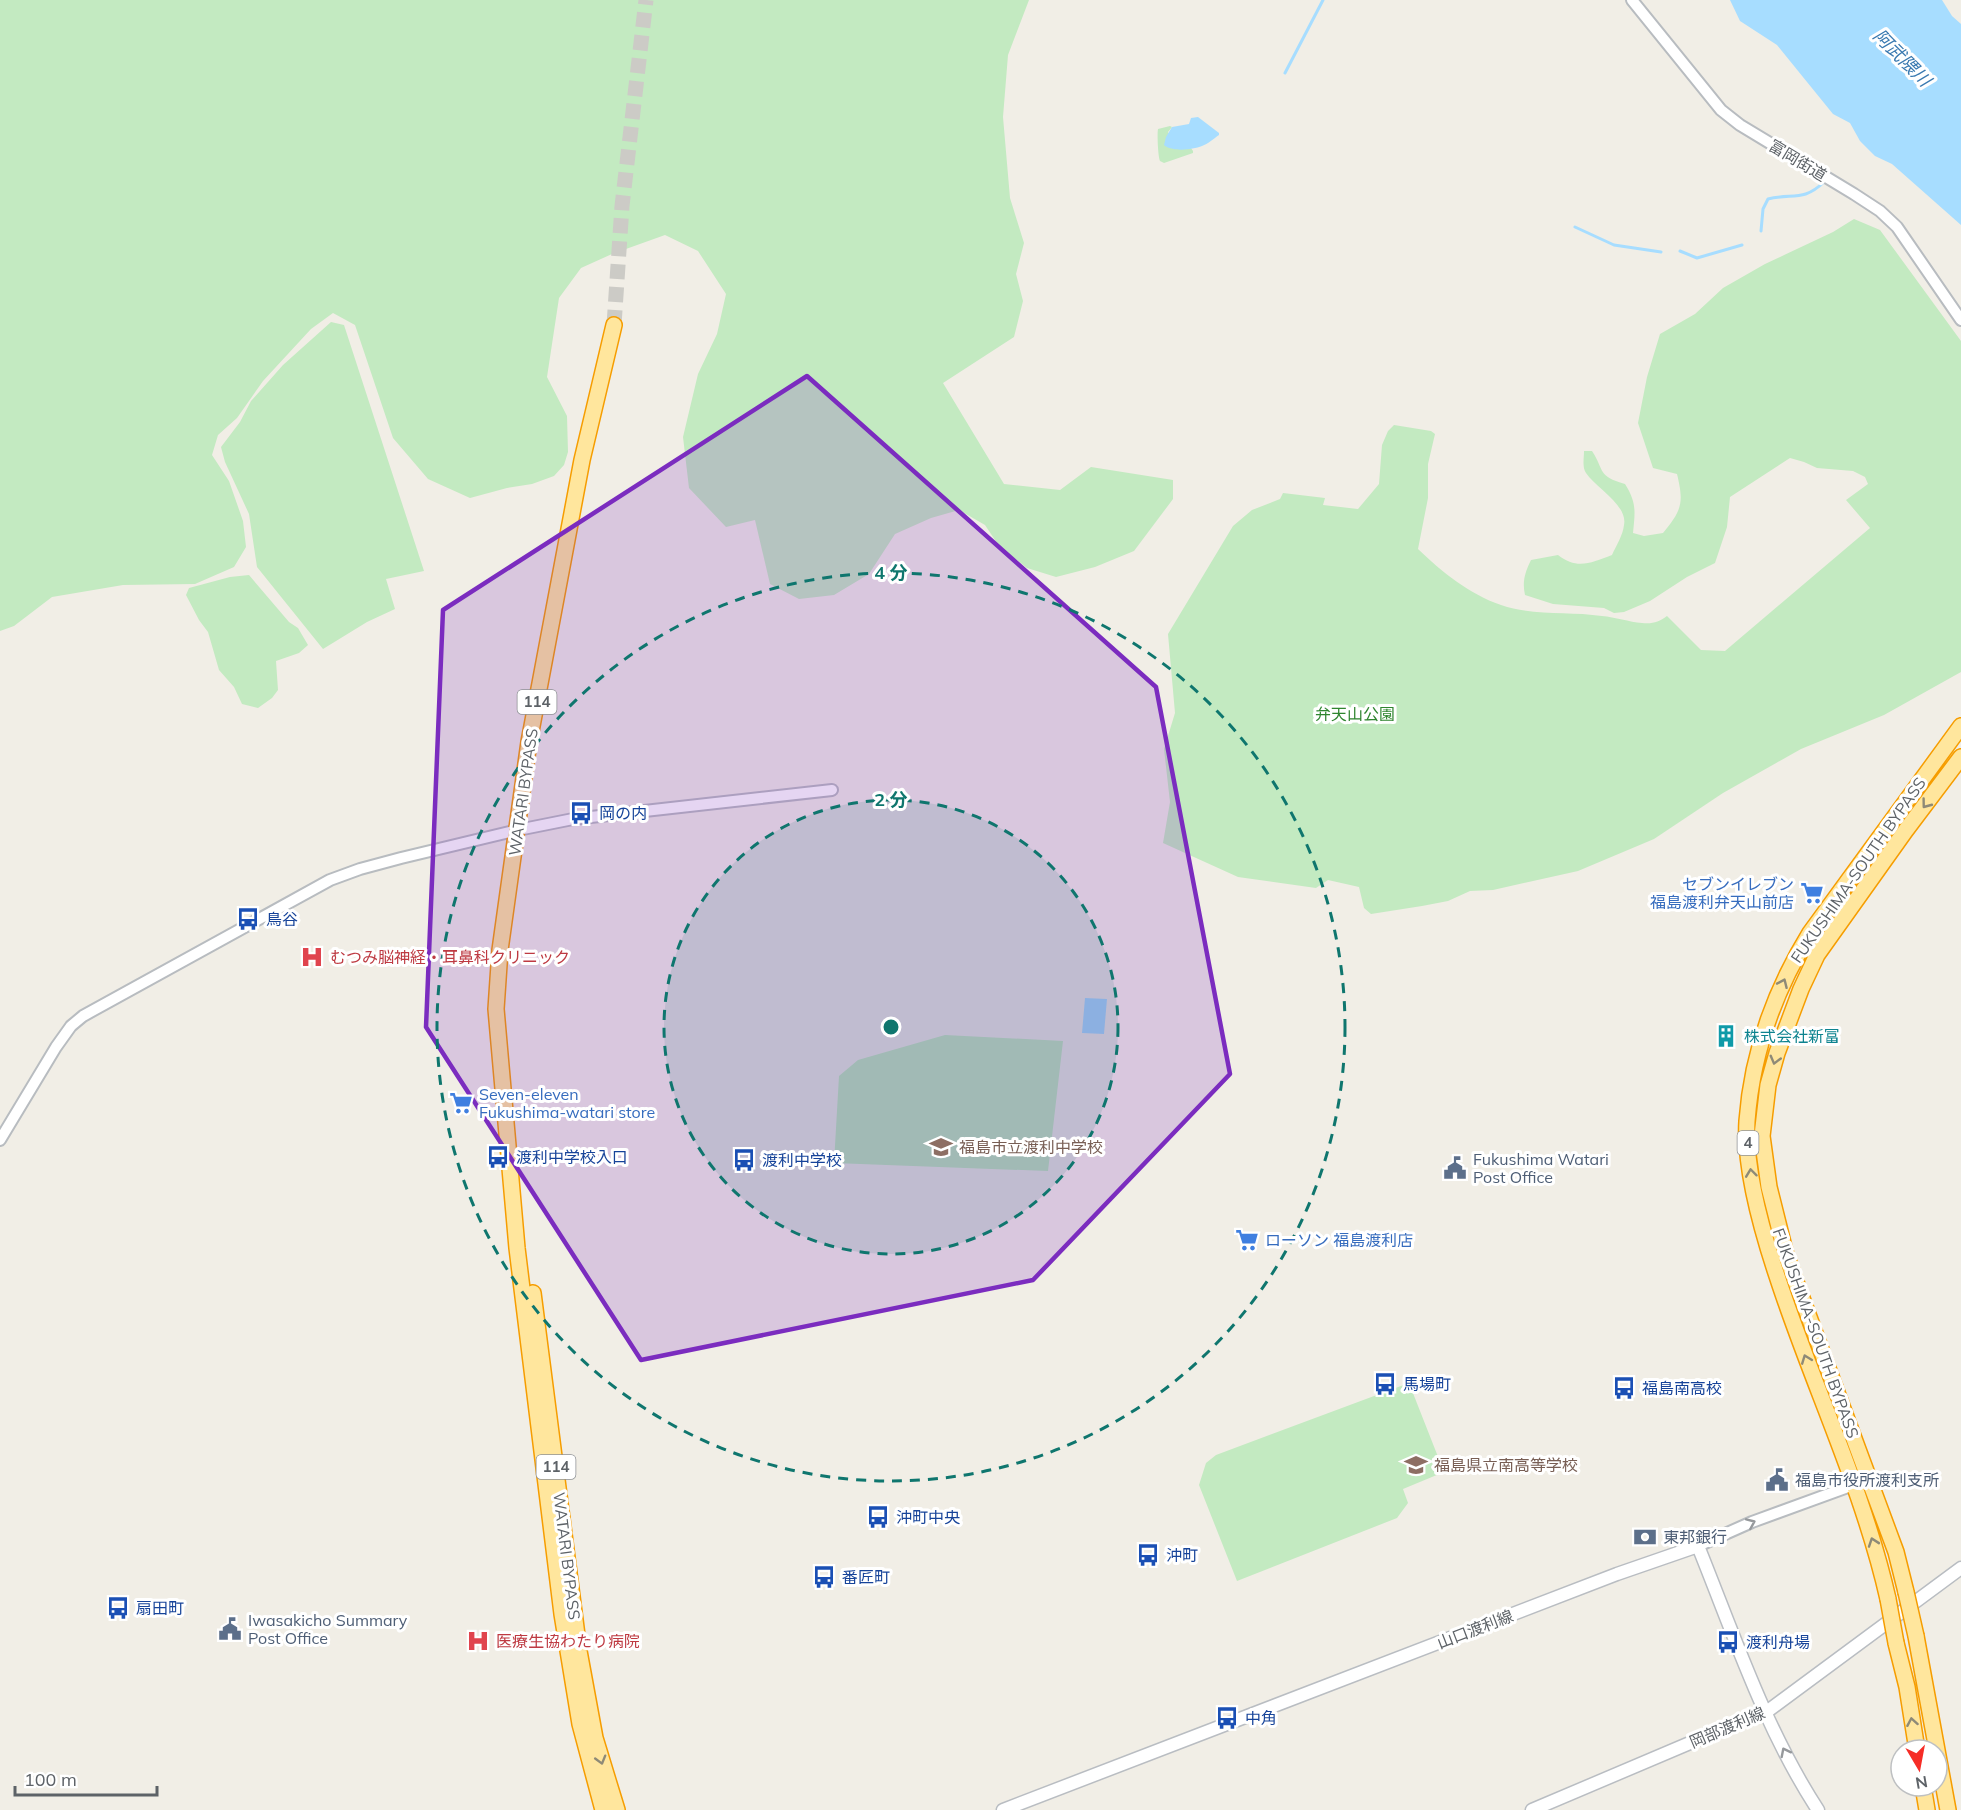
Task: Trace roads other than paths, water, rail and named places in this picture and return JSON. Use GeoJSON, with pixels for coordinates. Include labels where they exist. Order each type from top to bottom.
{"type":"FeatureCollection","features":[{"type":"Feature","properties":{"kind":"highway","name":"WATARI BYPASS"},"geometry":{"type":"LineString","coordinates":[[603,1810],[582,1735],[562,1614],[517,1248],[496,1009],[496,986],[529,742],[582,460],[614,325]]}},
{"type":"Feature","properties":{"kind":"highway","name":"FUKUSHIMA-SOUTH BYPASS"},"geometry":{"type":"LineString","coordinates":[[1915,1738],[1907,1687],[1879,1560],[1794,1328],[1758,1213],[1752,1181],[1747,1123],[1752,1079],[1765,1030],[1781,985],[1795,957],[1810,933],[1961,726]]}},
{"type":"Feature","properties":{"kind":"highway","name":"FUKUSHIMA-SOUTH BYPASS"},"geometry":{"type":"LineString","coordinates":[[1948,1810],[1916,1636],[1896,1552],[1785,1256],[1765,1165],[1762,1136],[1768,1085],[1777,1053],[1801,988],[1817,956],[1961,757]]}},
{"type":"Feature","properties":{"kind":"highway","name":"WATARI BYPASS"},"geometry":{"type":"LineString","coordinates":[[505,1121],[528,1250],[579,1651],[595,1738],[617,1810]]}},
{"type":"Feature","properties":{"kind":"main road"},"geometry":{"type":"LineString","coordinates":[[1698,1546],[1765,1713],[1818,1810]]}},
{"type":"Feature","properties":{"kind":"main road","name":"山口渡利線"},"geometry":{"type":"LineString","coordinates":[[1003,1810],[1608,1578],[1698,1546]]}},
{"type":"Feature","properties":{"kind":"main road","name":"岡部渡利線"},"geometry":{"type":"LineString","coordinates":[[1532,1810],[1728,1726],[1765,1713],[1961,1568]]}},
{"type":"Feature","properties":{"kind":"street","name":"富岡街道"},"geometry":{"type":"LineString","coordinates":[[1632,0],[1721,110],[1740,125],[1880,211],[1898,227],[1961,320]]}},
{"type":"Feature","properties":{"kind":"street"},"geometry":{"type":"LineString","coordinates":[[0,1140],[56,1047],[71,1026],[83,1016],[330,880],[360,869],[518,830],[609,815],[832,790]]}},
{"type":"Feature","properties":{"kind":"street"},"geometry":{"type":"LineString","coordinates":[[1698,1546],[1763,1518],[1869,1479]]}},
{"type":"Feature","properties":{"kind":"water","name":"阿武隈川"},"geometry":{"type":"Polygon","coordinates":[[[1730,0],[1942,0],[1952,16],[1961,24],[1961,225],[1892,164],[1875,156],[1860,141],[1850,123],[1833,114],[1777,45],[1740,21],[1730,0]]]}},
{"type":"Feature","properties":{"kind":"water"},"geometry":{"type":"Polygon","coordinates":[[[1198,117],[1219,135],[1193,149],[1182,150],[1164,145],[1172,127],[1189,124],[1191,118],[1198,117]]]}},
{"type":"Feature","properties":{"kind":"water"},"geometry":{"type":"Polygon","coordinates":[[[1085,998],[1107,999],[1104,1034],[1082,1033],[1085,998]]]}},
{"type":"Feature","properties":{"kind":"waterway"},"geometry":{"type":"LineString","coordinates":[[1285,73],[1323,0]]}},
{"type":"Feature","properties":{"kind":"waterway"},"geometry":{"type":"LineString","coordinates":[[1761,231],[1763,209],[1768,199],[1804,195],[1824,182]]}},
{"type":"Feature","properties":{"kind":"waterway"},"geometry":{"type":"LineString","coordinates":[[1575,227],[1614,245],[1661,252]]}},
{"type":"Feature","properties":{"kind":"waterway"},"geometry":{"type":"LineString","coordinates":[[1680,251],[1697,258],[1742,245]]}},
{"type":"Feature","properties":{"kind":"tunnel"},"geometry":{"type":"LineString","coordinates":[[614,325],[622,206],[646,0]]}},
{"type":"Feature","properties":{"kind":"place","name":"岡の内"},"geometry":{"type":"Point","coordinates":[581,813]}},
{"type":"Feature","properties":{"kind":"place","name":"セブンイレブン 福島渡利弁天山前店"},"geometry":{"type":"Point","coordinates":[1812,893]}},
{"type":"Feature","properties":{"kind":"place","name":"鳥谷"},"geometry":{"type":"Point","coordinates":[248,919]}},
{"type":"Feature","properties":{"kind":"place","name":"むつみ脳神経・耳鼻科クリニック"},"geometry":{"type":"Point","coordinates":[312,957]}},
{"type":"Feature","properties":{"kind":"place","name":"株式会社新富"},"geometry":{"type":"Point","coordinates":[1726,1036]}},
{"type":"Feature","properties":{"kind":"place","name":"Seven-eleven Fukushima-watari store"},"geometry":{"type":"Point","coordinates":[461,1103]}},
{"type":"Feature","properties":{"kind":"place","name":"福島市立渡利中学校"},"geometry":{"type":"Point","coordinates":[941,1147]}},
{"type":"Feature","properties":{"kind":"place","name":"渡利中学校入口"},"geometry":{"type":"Point","coordinates":[498,1157]}},
{"type":"Feature","properties":{"kind":"place","name":"渡利中学校"},"geometry":{"type":"Point","coordinates":[744,1160]}},
{"type":"Feature","properties":{"kind":"place","name":"Fukushima Watari Post Office"},"geometry":{"type":"Point","coordinates":[1455,1168]}},
{"type":"Feature","properties":{"kind":"place","name":"ローソン 福島渡利店"},"geometry":{"type":"Point","coordinates":[1247,1240]}},
{"type":"Feature","properties":{"kind":"place","name":"馬場町"},"geometry":{"type":"Point","coordinates":[1385,1384]}},
{"type":"Feature","properties":{"kind":"place","name":"福島南高校"},"geometry":{"type":"Point","coordinates":[1624,1388]}},
{"type":"Feature","properties":{"kind":"place","name":"福島県立南高等学校"},"geometry":{"type":"Point","coordinates":[1416,1465]}},
{"type":"Feature","properties":{"kind":"place","name":"福島市役所渡利支所"},"geometry":{"type":"Point","coordinates":[1777,1480]}},
{"type":"Feature","properties":{"kind":"place","name":"沖町中央"},"geometry":{"type":"Point","coordinates":[878,1517]}},
{"type":"Feature","properties":{"kind":"place","name":"東邦銀行"},"geometry":{"type":"Point","coordinates":[1645,1537]}},
{"type":"Feature","properties":{"kind":"place","name":"沖町"},"geometry":{"type":"Point","coordinates":[1148,1555]}},
{"type":"Feature","properties":{"kind":"place","name":"番匠町"},"geometry":{"type":"Point","coordinates":[824,1577]}},
{"type":"Feature","properties":{"kind":"place","name":"扇田町"},"geometry":{"type":"Point","coordinates":[118,1608]}},
{"type":"Feature","properties":{"kind":"place","name":"Iwasakicho Summary Post Office"},"geometry":{"type":"Point","coordinates":[230,1629]}},
{"type":"Feature","properties":{"kind":"place","name":"医療生協わたり病院"},"geometry":{"type":"Point","coordinates":[478,1641]}},
{"type":"Feature","properties":{"kind":"place","name":"渡利舟場"},"geometry":{"type":"Point","coordinates":[1728,1642]}},
{"type":"Feature","properties":{"kind":"place","name":"中角"},"geometry":{"type":"Point","coordinates":[1227,1718]}},
{"type":"Feature","properties":{"kind":"park label","name":"弁天山公園"},"geometry":{"type":"Point","coordinates":[1355,714]}}]}
